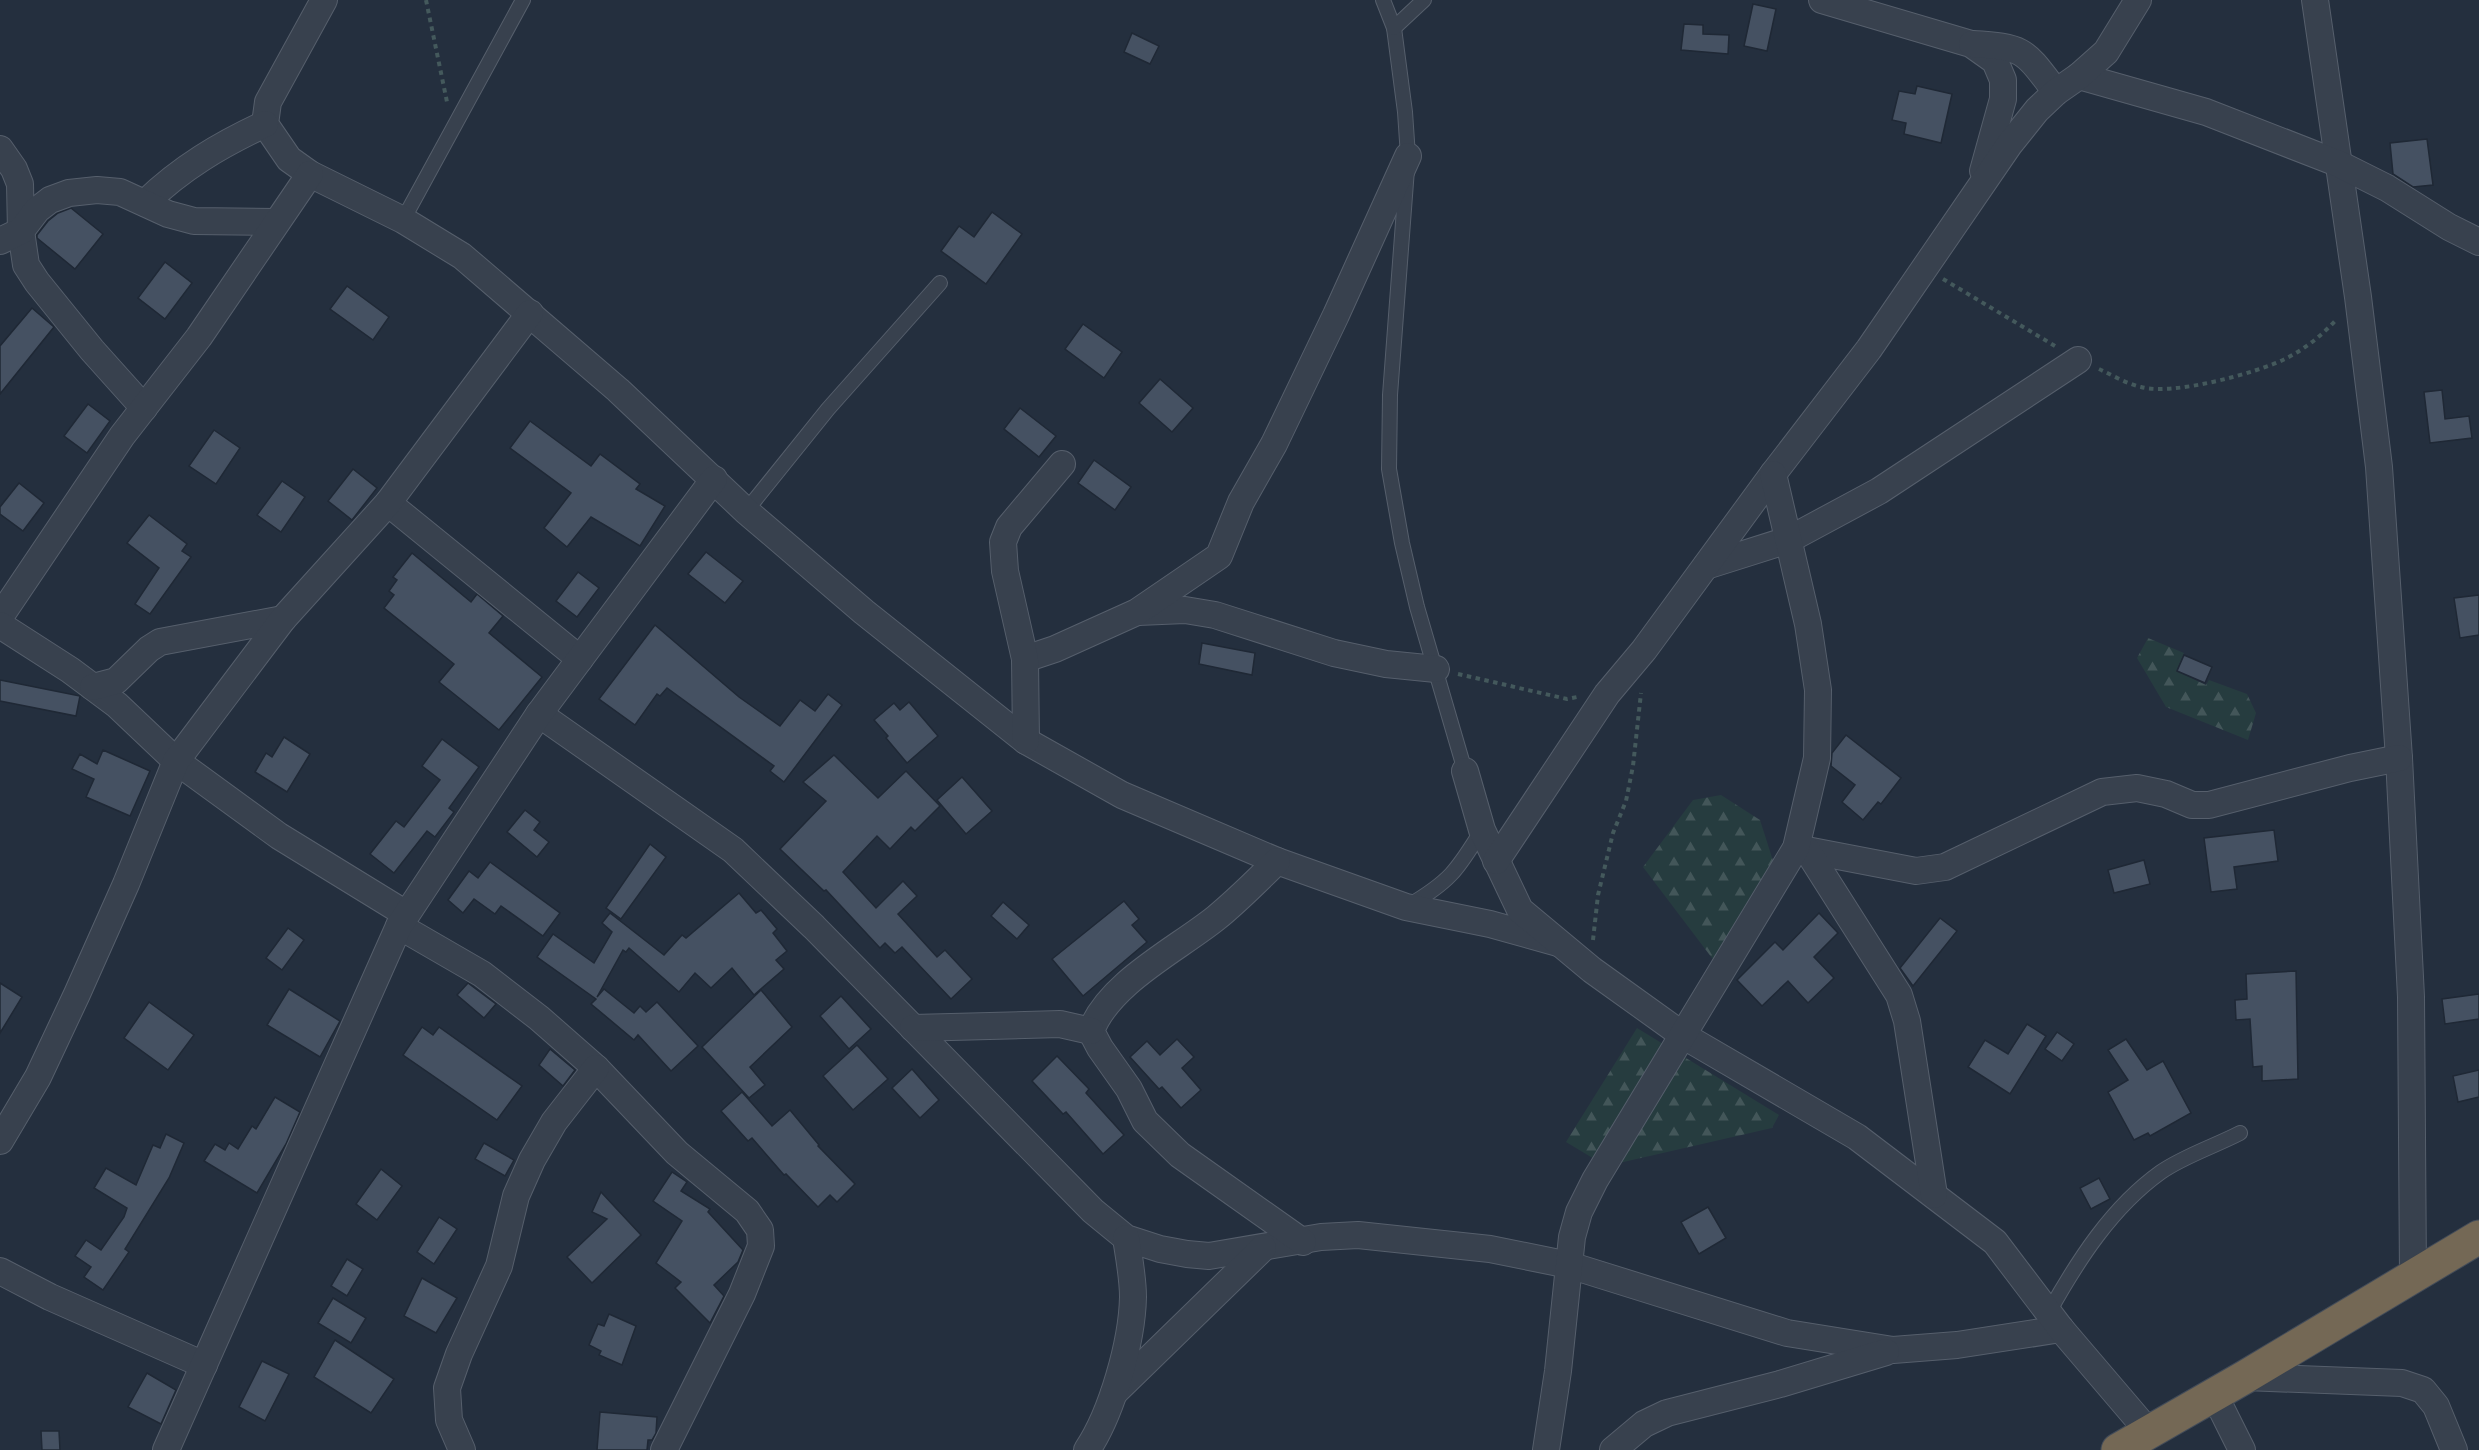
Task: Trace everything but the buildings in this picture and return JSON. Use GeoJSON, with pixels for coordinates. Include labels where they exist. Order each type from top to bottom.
{"type":"FeatureCollection","features":[{"type":"Feature","properties":{"kind":"highway"},"geometry":{"type":"LineString","coordinates":[[2118,1450],[2479,1237]]}},
{"type":"Feature","properties":{"kind":"street"},"geometry":{"type":"LineString","coordinates":[[324,0],[268,102],[265,124],[289,159],[310,174],[403,220],[462,256],[530,313],[714,479],[746,511],[864,612],[1026,741],[1122,795],[1277,861],[1406,907],[1490,924],[1558,942]]}},
{"type":"Feature","properties":{"kind":"street"},"geometry":{"type":"LineString","coordinates":[[1822,0],[1971,44],[2019,50],[2033,62],[2056,92]]}},
{"type":"Feature","properties":{"kind":"street"},"geometry":{"type":"LineString","coordinates":[[1496,861],[1607,694],[1644,650],[1773,474],[1869,349],[1923,267],[2009,145],[2037,110],[2106,52],[2138,0]]}},
{"type":"Feature","properties":{"kind":"street"},"geometry":{"type":"LineString","coordinates":[[2315,0],[2358,297],[2379,467],[2399,758],[2411,997],[2413,1277]]}},
{"type":"Feature","properties":{"kind":"street"},"geometry":{"type":"LineString","coordinates":[[1971,44],[1995,61],[2002,80],[2003,99],[1977,192]]}},
{"type":"Feature","properties":{"kind":"street"},"geometry":{"type":"LineString","coordinates":[[2079,76],[2206,112],[2337,164],[2387,188],[2449,227],[2479,242]]}},
{"type":"Feature","properties":{"kind":"street"},"geometry":{"type":"LineString","coordinates":[[145,202],[164,184],[205,154],[265,124]]}},
{"type":"Feature","properties":{"kind":"street"},"geometry":{"type":"LineString","coordinates":[[0,149],[18,176],[21,198],[10,236],[26,265],[92,350],[144,408]]}},
{"type":"Feature","properties":{"kind":"street"},"geometry":{"type":"LineString","coordinates":[[1025,659],[1065,645],[1137,612],[1219,556],[1241,502],[1274,444],[1408,156]]}},
{"type":"Feature","properties":{"kind":"street"},"geometry":{"type":"LineString","coordinates":[[0,617],[122,436],[199,337],[310,174]]}},
{"type":"Feature","properties":{"kind":"street"},"geometry":{"type":"LineString","coordinates":[[10,236],[50,200],[69,193],[97,190],[120,192],[168,214],[194,221],[276,222]]}},
{"type":"Feature","properties":{"kind":"street"},"geometry":{"type":"LineString","coordinates":[[0,1141],[38,1077],[77,994],[126,884],[176,761],[283,620],[388,503],[530,313]]}},
{"type":"Feature","properties":{"kind":"street"},"geometry":{"type":"LineString","coordinates":[[1706,566],[1788,540],[1879,491],[2078,360]]}},
{"type":"Feature","properties":{"kind":"street"},"geometry":{"type":"LineString","coordinates":[[1026,741],[1025,659],[1004,565],[1003,542],[1009,527],[1062,464]]}},
{"type":"Feature","properties":{"kind":"street"},"geometry":{"type":"LineString","coordinates":[[1546,1450],[1558,1371],[1572,1237],[1579,1212],[1595,1180],[1802,849],[1817,758],[1818,690],[1808,624],[1773,474]]}},
{"type":"Feature","properties":{"kind":"street"},"geometry":{"type":"LineString","coordinates":[[173,1449],[204,1365],[402,920],[540,714],[714,479]]}},
{"type":"Feature","properties":{"kind":"street"},"geometry":{"type":"LineString","coordinates":[[388,503],[580,659]]}},
{"type":"Feature","properties":{"kind":"street"},"geometry":{"type":"LineString","coordinates":[[1137,612],[1185,610],[1215,615],[1287,640],[1342,655],[1386,664],[1436,669]]}},
{"type":"Feature","properties":{"kind":"street"},"geometry":{"type":"LineString","coordinates":[[93,687],[116,681],[149,649],[160,642],[283,620]]}},
{"type":"Feature","properties":{"kind":"street"},"geometry":{"type":"LineString","coordinates":[[0,625],[117,705],[176,761],[279,836],[482,974],[539,1018],[596,1068],[677,1154],[747,1211],[760,1230],[761,1246],[742,1294],[664,1450]]}},
{"type":"Feature","properties":{"kind":"street"},"geometry":{"type":"LineString","coordinates":[[540,714],[733,850],[814,927],[1093,1211],[1126,1238],[1160,1249],[1209,1256],[1304,1242],[1321,1237],[1358,1235],[1490,1249],[1569,1265],[1787,1333],[1893,1350]]}},
{"type":"Feature","properties":{"kind":"street"},"geometry":{"type":"LineString","coordinates":[[1802,849],[1916,871],[1945,867],[2102,792],[2137,788],[2166,794],[2192,805],[2210,805],[2350,768],[2399,758]]}},
{"type":"Feature","properties":{"kind":"street"},"geometry":{"type":"LineString","coordinates":[[1465,771],[1482,830],[1520,910],[1592,970],[1684,1036],[1857,1137],[1995,1242],[2055,1321],[2148,1431]]}},
{"type":"Feature","properties":{"kind":"street"},"geometry":{"type":"LineString","coordinates":[[1802,849],[1899,995],[1907,1021],[1934,1196]]}},
{"type":"Feature","properties":{"kind":"street"},"geometry":{"type":"LineString","coordinates":[[1277,861],[1249,890],[1215,919],[1115,993],[1095,1020],[1091,1031],[1129,1089],[1145,1121],[1179,1155],[1304,1242]]}},
{"type":"Feature","properties":{"kind":"street"},"geometry":{"type":"LineString","coordinates":[[913,1028],[1060,1024],[1091,1031]]}},
{"type":"Feature","properties":{"kind":"street"},"geometry":{"type":"LineString","coordinates":[[462,1450],[449,1420],[447,1388],[500,1266],[516,1196],[532,1160],[554,1122],[596,1068]]}},
{"type":"Feature","properties":{"kind":"street"},"geometry":{"type":"LineString","coordinates":[[1087,1450],[1113,1393],[1128,1344],[1133,1296],[1126,1238]]}},
{"type":"Feature","properties":{"kind":"street"},"geometry":{"type":"LineString","coordinates":[[1113,1393],[1263,1248]]}},
{"type":"Feature","properties":{"kind":"street"},"geometry":{"type":"LineString","coordinates":[[0,1271],[50,1297],[204,1365]]}},
{"type":"Feature","properties":{"kind":"street"},"geometry":{"type":"LineString","coordinates":[[1612,1450],[1644,1424],[1667,1413],[1780,1384],[1893,1350],[1958,1345],[2055,1321]]}},
{"type":"Feature","properties":{"kind":"street"},"geometry":{"type":"LineString","coordinates":[[2245,1377],[2402,1383],[2423,1390],[2436,1406],[2454,1450]]}},
{"type":"Feature","properties":{"kind":"street"},"geometry":{"type":"LineString","coordinates":[[2214,1395],[2242,1450]]}},
{"type":"Feature","properties":{"kind":"lane"},"geometry":{"type":"LineString","coordinates":[[403,220],[523,0]]}},
{"type":"Feature","properties":{"kind":"lane"},"geometry":{"type":"LineString","coordinates":[[1383,0],[1394,28],[1406,112],[1408,156],[1390,395],[1389,469],[1402,543],[1417,607],[1465,771]]}},
{"type":"Feature","properties":{"kind":"lane"},"geometry":{"type":"LineString","coordinates":[[1394,28],[1424,0]]}},
{"type":"Feature","properties":{"kind":"lane"},"geometry":{"type":"LineString","coordinates":[[746,511],[828,409],[940,283]]}},
{"type":"Feature","properties":{"kind":"lane"},"geometry":{"type":"LineString","coordinates":[[1406,907],[1438,888],[1460,867],[1482,830]]}},
{"type":"Feature","properties":{"kind":"lane"},"geometry":{"type":"LineString","coordinates":[[2055,1321],[2068,1278],[2130,1196],[2163,1170],[2241,1133]]}},
{"type":"Feature","properties":{"kind":"path"},"geometry":{"type":"LineString","coordinates":[[426,0],[452,128]]}},
{"type":"Feature","properties":{"kind":"path"},"geometry":{"type":"LineString","coordinates":[[1923,267],[2078,360],[2142,388],[2169,390],[2194,386],[2284,359],[2319,337],[2358,297]]}},
{"type":"Feature","properties":{"kind":"path"},"geometry":{"type":"LineString","coordinates":[[1592,970],[1598,895],[1613,833],[1626,801],[1633,766],[1644,650]]}},
{"type":"Feature","properties":{"kind":"path"},"geometry":{"type":"LineString","coordinates":[[1436,669],[1567,699],[1607,694]]}},
{"type":"Feature","properties":{"kind":"green space"},"geometry":{"type":"Polygon","coordinates":[[[2148,638],[2184,653],[2176,671],[2206,685],[2209,680],[2247,694],[2256,713],[2248,740],[2166,707],[2137,658],[2148,638]]]}},
{"type":"Feature","properties":{"kind":"green space"},"geometry":{"type":"Polygon","coordinates":[[[1721,795],[1760,820],[1776,870],[1715,962],[1643,867],[1693,800],[1721,795]]]}},
{"type":"Feature","properties":{"kind":"green space"},"geometry":{"type":"Polygon","coordinates":[[[1637,1028],[1779,1115],[1772,1128],[1606,1166],[1566,1142],[1637,1028]]]}}]}
